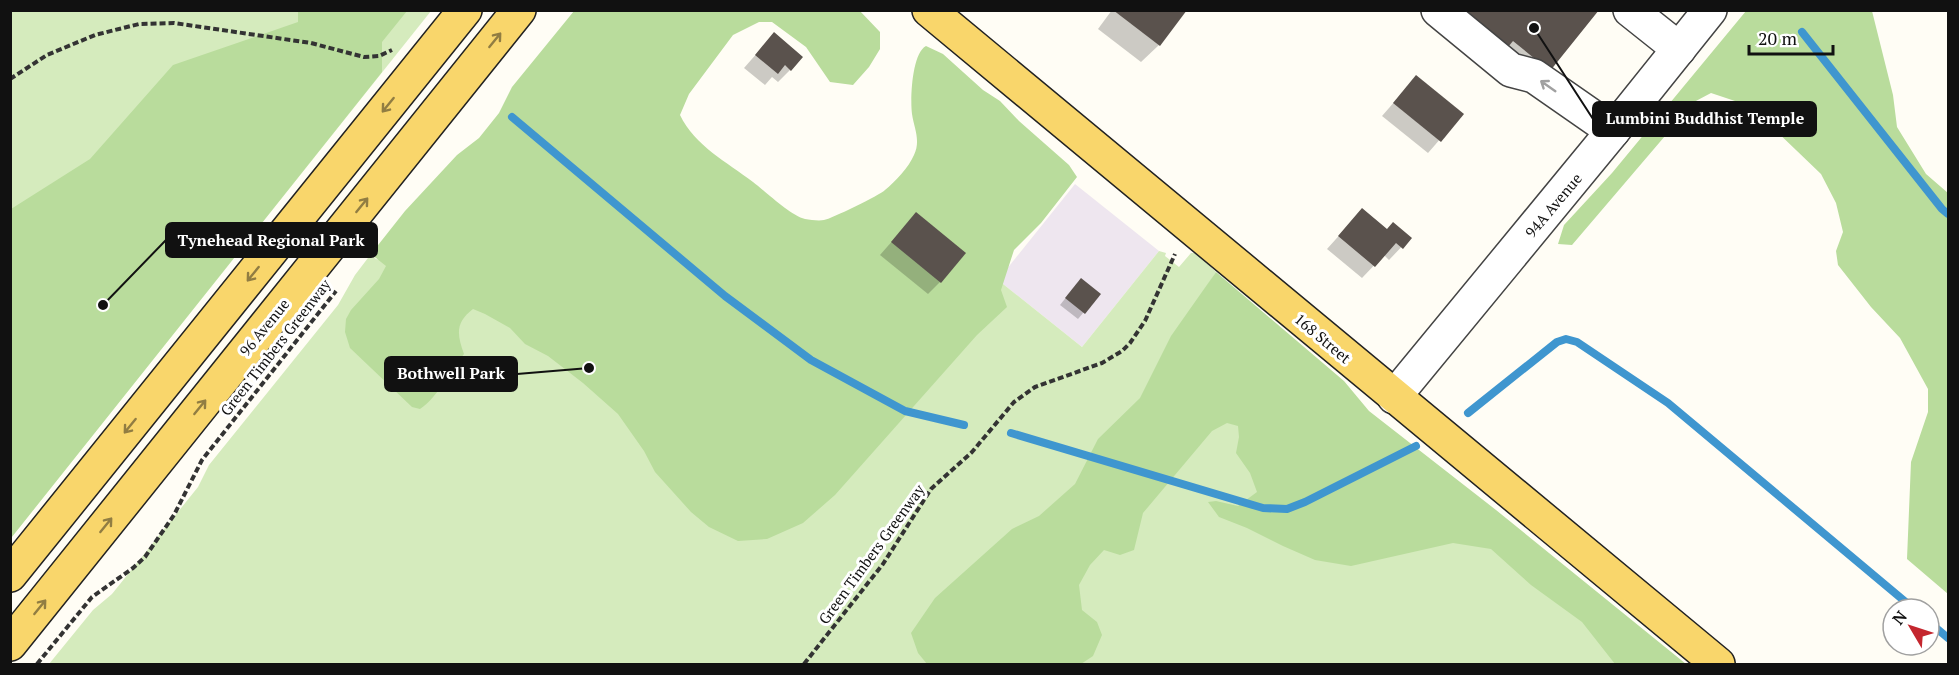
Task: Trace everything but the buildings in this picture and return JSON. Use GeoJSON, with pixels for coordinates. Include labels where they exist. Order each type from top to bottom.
{"type":"FeatureCollection","features":[{"type":"Feature","properties":{"kind":"main road"},"geometry":{"type":"LineString","coordinates":[[10,575],[465,10]]}},
{"type":"Feature","properties":{"kind":"main road","name":"96 Avenue"},"geometry":{"type":"LineString","coordinates":[[10,644],[519,10]]}},
{"type":"Feature","properties":{"kind":"main road","name":"168 Street"},"geometry":{"type":"LineString","coordinates":[[929,10],[1718,664]]}},
{"type":"Feature","properties":{"kind":"street"},"geometry":{"type":"LineString","coordinates":[[1438,10],[1511,70],[1534,76],[1613,131]]}},
{"type":"Feature","properties":{"kind":"street"},"geometry":{"type":"LineString","coordinates":[[1630,10],[1679,49]]}},
{"type":"Feature","properties":{"kind":"street","name":"94A Avenue"},"geometry":{"type":"LineString","coordinates":[[1394,397],[1710,10]]}},
{"type":"Feature","properties":{"kind":"path"},"geometry":{"type":"LineString","coordinates":[[10,79],[47,55],[95,35],[139,24],[174,23],[312,43],[364,57],[379,56],[393,50],[399,42]]}},
{"type":"Feature","properties":{"kind":"path","name":"Green Timbers Greenway"},"geometry":{"type":"LineString","coordinates":[[804,664],[883,564],[931,489],[972,452],[1014,402],[1035,387],[1102,363],[1122,351],[1130,343],[1145,321],[1173,257],[1178,251]]}},
{"type":"Feature","properties":{"kind":"path","name":"Green Timbers Greenway"},"geometry":{"type":"LineString","coordinates":[[37,664],[92,597],[145,557],[174,515],[202,460],[339,286]]}},
{"type":"Feature","properties":{"kind":"shaded area"},"geometry":{"type":"Polygon","coordinates":[[[1075,184],[1159,251],[1082,347],[998,280],[1075,184]]]}},
{"type":"Feature","properties":{"kind":"green space"},"geometry":{"type":"Polygon","coordinates":[[[859,10],[880,32],[880,49],[869,67],[853,85],[830,82],[806,47],[772,22],[759,22],[733,35],[689,94],[680,115],[686,126],[712,153],[799,217],[828,219],[881,193],[897,179],[912,160],[917,144],[911,107],[913,77],[918,57],[926,46],[943,54],[983,90],[1000,101],[1069,165],[1077,177],[1041,223],[1014,250],[1001,290],[1007,307],[977,335],[835,495],[803,523],[767,539],[738,541],[709,527],[691,512],[655,472],[644,451],[618,414],[548,356],[525,344],[510,328],[473,309],[463,319],[459,329],[464,354],[438,391],[420,409],[412,407],[350,348],[345,332],[346,319],[351,310],[379,279],[386,266],[371,254],[405,211],[457,155],[479,138],[499,113],[512,87],[574,11],[859,10]]]}},
{"type":"Feature","properties":{"kind":"green space"},"geometry":{"type":"Polygon","coordinates":[[[10,11],[431,11],[11,538],[10,538],[10,11]]]}},
{"type":"Feature","properties":{"kind":"green space"},"geometry":{"type":"Polygon","coordinates":[[[298,11],[407,11],[382,42],[382,72],[11,538],[11,209],[90,159],[173,65],[298,22],[298,11]]]}},
{"type":"Feature","properties":{"kind":"green space"},"geometry":{"type":"Polygon","coordinates":[[[1746,11],[1872,11],[1893,95],[1897,127],[1926,174],[1948,193],[1948,594],[1907,559],[1911,462],[1928,412],[1928,389],[1900,338],[1871,307],[1838,265],[1836,251],[1843,232],[1836,203],[1821,174],[1771,126],[1735,101],[1711,93],[1694,102],[1572,245],[1558,244],[1564,225],[1612,173],[1746,11]]]}},
{"type":"Feature","properties":{"kind":"green space"},"geometry":{"type":"Polygon","coordinates":[[[1159,251],[1166,253],[1165,256],[1179,267],[1191,253],[1196,253],[1216,272],[1205,289],[1658,664],[49,664],[93,610],[112,594],[198,487],[209,465],[338,305],[355,275],[371,254],[376,259],[907,388],[998,280],[1082,347],[1159,251]]]}},
{"type":"Feature","properties":{"kind":"green space"},"geometry":{"type":"Polygon","coordinates":[[[1216,272],[1344,381],[1369,411],[1496,510],[1686,664],[1615,664],[1582,622],[1531,585],[1491,549],[1453,543],[1351,566],[1315,560],[1219,517],[1208,502],[1216,501],[1238,506],[1257,492],[1250,473],[1236,453],[1239,437],[1238,426],[1227,423],[1212,431],[1143,513],[1134,550],[1120,555],[1104,550],[1090,565],[1079,585],[1082,610],[1097,622],[1102,635],[1093,656],[1081,664],[927,664],[918,653],[911,633],[935,598],[1012,529],[1039,516],[1075,484],[1098,439],[1140,398],[1171,336],[1216,272]]]}},
{"type":"Feature","properties":{"kind":"waterway"},"geometry":{"type":"LineString","coordinates":[[1802,32],[1948,214]]}},
{"type":"Feature","properties":{"kind":"waterway"},"geometry":{"type":"LineString","coordinates":[[512,117],[725,296],[811,360],[905,411],[964,425]]}},
{"type":"Feature","properties":{"kind":"waterway"},"geometry":{"type":"LineString","coordinates":[[1468,413],[1557,342],[1566,339],[1577,342],[1668,403],[1900,597]]}},
{"type":"Feature","properties":{"kind":"waterway"},"geometry":{"type":"LineString","coordinates":[[1011,433],[1263,508],[1287,509],[1416,446]]}},
{"type":"Feature","properties":{"kind":"waterway"},"geometry":{"type":"LineString","coordinates":[[1941,632],[1948,638]]}},
{"type":"Feature","properties":{"kind":"place","name":"Lumbini Buddhist Temple"},"geometry":{"type":"Point","coordinates":[1534,28]}},
{"type":"Feature","properties":{"kind":"place","name":"Tynehead Regional Park"},"geometry":{"type":"Point","coordinates":[103,305]}},
{"type":"Feature","properties":{"kind":"place","name":"Bothwell Park"},"geometry":{"type":"Point","coordinates":[589,368]}}]}
